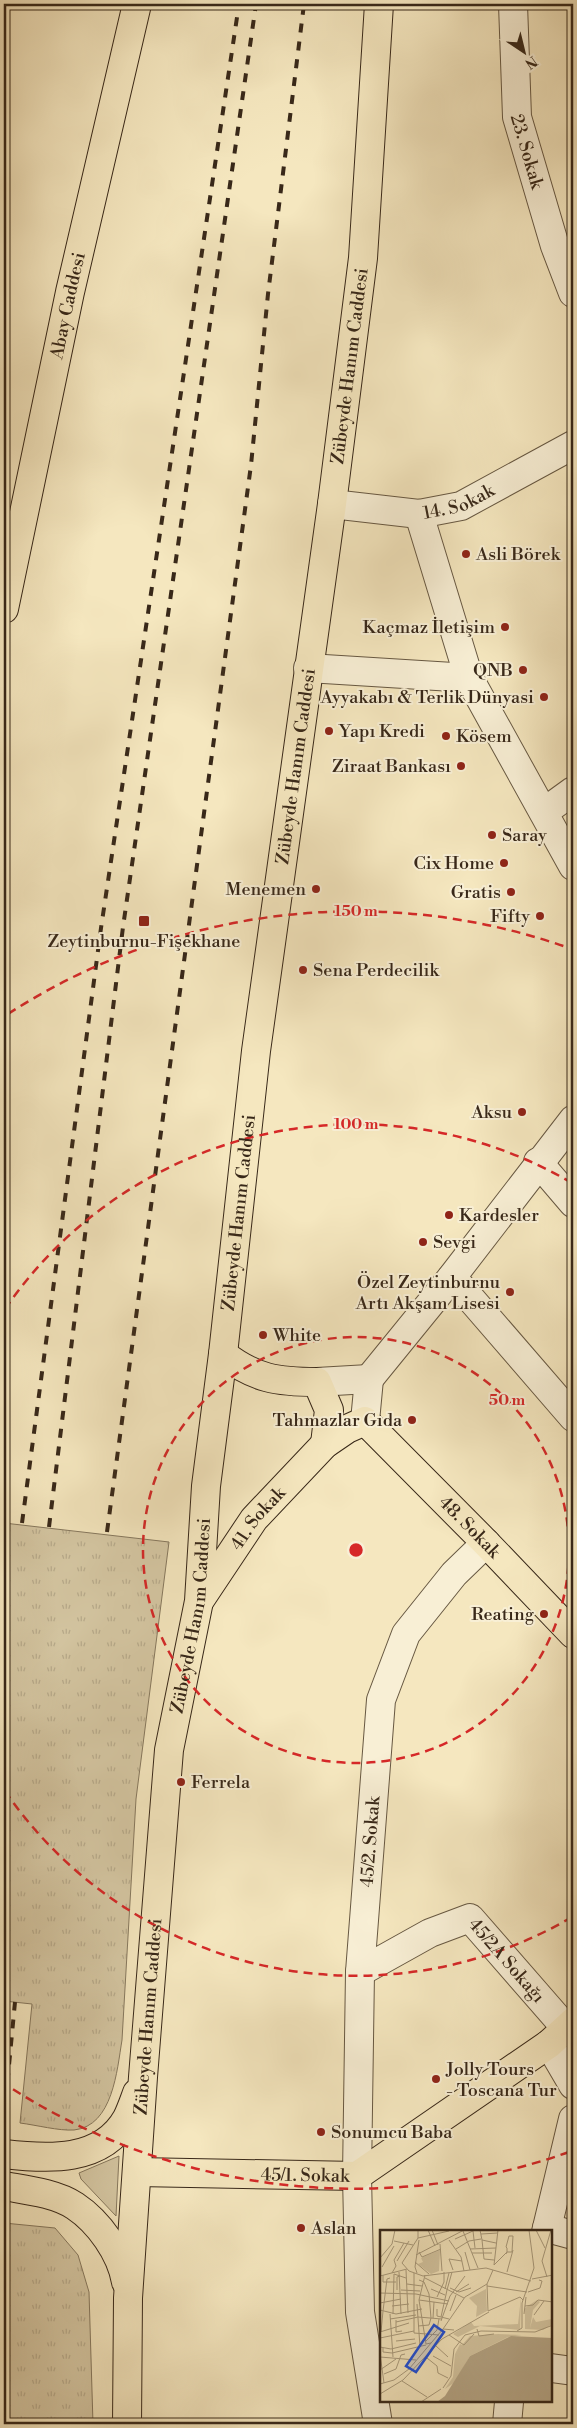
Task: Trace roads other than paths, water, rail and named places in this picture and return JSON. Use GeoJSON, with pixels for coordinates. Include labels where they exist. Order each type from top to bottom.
{"type":"FeatureCollection","features":[{"type":"Feature","properties":{"kind":"main road","name":"Abay Caddesi"},"geometry":{"type":"LineString","coordinates":[[4,610],[70,292],[137,4]]}},
{"type":"Feature","properties":{"kind":"main road","name":"Zübeyde Hanım Caddesi"},"geometry":{"type":"LineString","coordinates":[[127,2424],[128,2298],[143,2077],[169,1750],[199,1601],[206,1486],[223,1354],[256,1051],[332,504],[363,258],[379,4]]}},
{"type":"Feature","properties":{"kind":"main road"},"geometry":{"type":"LineString","coordinates":[[223,1354],[242,1369],[282,1382],[317,1382],[329,1410],[325,1444]]}},
{"type":"Feature","properties":{"kind":"main road","name":"41. Sokak"},"geometry":{"type":"LineString","coordinates":[[199,1601],[254,1519],[325,1444],[347,1429],[365,1421]]}},
{"type":"Feature","properties":{"kind":"main road","name":"48. Sokak"},"geometry":{"type":"LineString","coordinates":[[365,1421],[573,1634]]}},
{"type":"Feature","properties":{"kind":"main road","name":"45/1. Sokak"},"geometry":{"type":"LineString","coordinates":[[137,2172],[357,2176],[562,2031]]}},
{"type":"Feature","properties":{"kind":"main road"},"geometry":{"type":"LineString","coordinates":[[4,2154],[33,2157],[72,2156],[96,2147],[115,2134],[127,2118],[143,2077]]}},
{"type":"Feature","properties":{"kind":"main road"},"geometry":{"type":"LineString","coordinates":[[4,2186],[51,2196],[74,2206],[102,2232],[116,2252],[125,2277],[128,2298]]}},
{"type":"Feature","properties":{"kind":"street","name":"23. Sokak"},"geometry":{"type":"LineString","coordinates":[[513,4],[516,117],[564,241],[573,293]]}},
{"type":"Feature","properties":{"kind":"street","name":"14. Sokak"},"geometry":{"type":"LineString","coordinates":[[332,504],[419,514],[461,506],[573,445]]}},
{"type":"Feature","properties":{"kind":"street"},"geometry":{"type":"LineString","coordinates":[[419,514],[469,678],[573,866]]}},
{"type":"Feature","properties":{"kind":"street"},"geometry":{"type":"LineString","coordinates":[[308,668],[469,678]]}},
{"type":"Feature","properties":{"kind":"street"},"geometry":{"type":"LineString","coordinates":[[544,812],[573,791]]}},
{"type":"Feature","properties":{"kind":"street"},"geometry":{"type":"LineString","coordinates":[[365,1421],[369,1379],[452,1277],[538,1162],[573,1120]]}},
{"type":"Feature","properties":{"kind":"street"},"geometry":{"type":"LineString","coordinates":[[538,1162],[573,1203]]}},
{"type":"Feature","properties":{"kind":"street"},"geometry":{"type":"LineString","coordinates":[[452,1277],[573,1417]]}},
{"type":"Feature","properties":{"kind":"street"},"geometry":{"type":"LineString","coordinates":[[317,1382],[369,1379]]}},
{"type":"Feature","properties":{"kind":"street","name":"45/2. Sokak"},"geometry":{"type":"LineString","coordinates":[[378,2424],[360,2312],[357,2176],[360,1972],[381,1700],[406,1634],[454,1574],[486,1543]]}},
{"type":"Feature","properties":{"kind":"street","name":"45/2A Sokağı"},"geometry":{"type":"LineString","coordinates":[[360,1972],[430,1933],[470,1918],[562,2031]]}},
{"type":"Feature","properties":{"kind":"street"},"geometry":{"type":"LineString","coordinates":[[562,2031],[573,2085]]}},
{"type":"Feature","properties":{"kind":"street"},"geometry":{"type":"LineString","coordinates":[[547,2230],[573,2119]]}},
{"type":"Feature","properties":{"kind":"street"},"geometry":{"type":"LineString","coordinates":[[552,2231],[573,2235]]}},
{"type":"Feature","properties":{"kind":"street"},"geometry":{"type":"LineString","coordinates":[[552,2368],[573,2371]]}},
{"type":"Feature","properties":{"kind":"street"},"geometry":{"type":"LineString","coordinates":[[507,2424],[509,2403]]}},
{"type":"Feature","properties":{"kind":"railway"},"geometry":{"type":"LineString","coordinates":[[22,1523],[101,928],[239,4]]}},
{"type":"Feature","properties":{"kind":"railway"},"geometry":{"type":"LineString","coordinates":[[49,1527],[123,927],[256,4]]}},
{"type":"Feature","properties":{"kind":"railway"},"geometry":{"type":"LineString","coordinates":[[107,1532],[251,465],[268,294],[304,4]]}},
{"type":"Feature","properties":{"kind":"railway"},"geometry":{"type":"LineString","coordinates":[[4,2118],[15,2002]]}},
{"type":"Feature","properties":{"kind":"place","name":"Asli Börek"},"geometry":{"type":"Point","coordinates":[466,554]}},
{"type":"Feature","properties":{"kind":"place","name":"Kaçmaz İletişim"},"geometry":{"type":"Point","coordinates":[505,627]}},
{"type":"Feature","properties":{"kind":"place","name":"QNB"},"geometry":{"type":"Point","coordinates":[523,670]}},
{"type":"Feature","properties":{"kind":"place","name":"Ayyakabı & Terlik Dünyasi"},"geometry":{"type":"Point","coordinates":[544,697]}},
{"type":"Feature","properties":{"kind":"place","name":"Yapı Kredi"},"geometry":{"type":"Point","coordinates":[329,731]}},
{"type":"Feature","properties":{"kind":"place","name":"Kösem"},"geometry":{"type":"Point","coordinates":[446,736]}},
{"type":"Feature","properties":{"kind":"place","name":"Ziraat Bankası"},"geometry":{"type":"Point","coordinates":[461,766]}},
{"type":"Feature","properties":{"kind":"place","name":"Saray"},"geometry":{"type":"Point","coordinates":[492,835]}},
{"type":"Feature","properties":{"kind":"place","name":"Cix Home"},"geometry":{"type":"Point","coordinates":[504,863]}},
{"type":"Feature","properties":{"kind":"place","name":"Menemen"},"geometry":{"type":"Point","coordinates":[316,889]}},
{"type":"Feature","properties":{"kind":"place","name":"Gratis"},"geometry":{"type":"Point","coordinates":[511,892]}},
{"type":"Feature","properties":{"kind":"place","name":"Fifty"},"geometry":{"type":"Point","coordinates":[540,916]}},
{"type":"Feature","properties":{"kind":"place","name":"Zeytinburnu-Fişekhane"},"geometry":{"type":"Point","coordinates":[144,921]}},
{"type":"Feature","properties":{"kind":"place","name":"Sena Perdecilik"},"geometry":{"type":"Point","coordinates":[303,970]}},
{"type":"Feature","properties":{"kind":"place","name":"Aksu"},"geometry":{"type":"Point","coordinates":[522,1112]}},
{"type":"Feature","properties":{"kind":"place","name":"Kardesler"},"geometry":{"type":"Point","coordinates":[449,1215]}},
{"type":"Feature","properties":{"kind":"place","name":"Sevgi"},"geometry":{"type":"Point","coordinates":[423,1242]}},
{"type":"Feature","properties":{"kind":"place","name":"Özel Zeytinburnu Artı Akşam Lisesi"},"geometry":{"type":"Point","coordinates":[510,1292]}},
{"type":"Feature","properties":{"kind":"place","name":"White"},"geometry":{"type":"Point","coordinates":[263,1335]}},
{"type":"Feature","properties":{"kind":"place","name":"Tahmazlar Gıda"},"geometry":{"type":"Point","coordinates":[412,1420]}},
{"type":"Feature","properties":{"kind":"place","name":"Reating"},"geometry":{"type":"Point","coordinates":[544,1614]}},
{"type":"Feature","properties":{"kind":"place","name":"Ferrela"},"geometry":{"type":"Point","coordinates":[181,1782]}},
{"type":"Feature","properties":{"kind":"place","name":"Jolly Tours - Toscana Tur"},"geometry":{"type":"Point","coordinates":[436,2079]}},
{"type":"Feature","properties":{"kind":"place","name":"Sonumcu Baba"},"geometry":{"type":"Point","coordinates":[321,2132]}},
{"type":"Feature","properties":{"kind":"place","name":"Aslan"},"geometry":{"type":"Point","coordinates":[301,2228]}}]}
